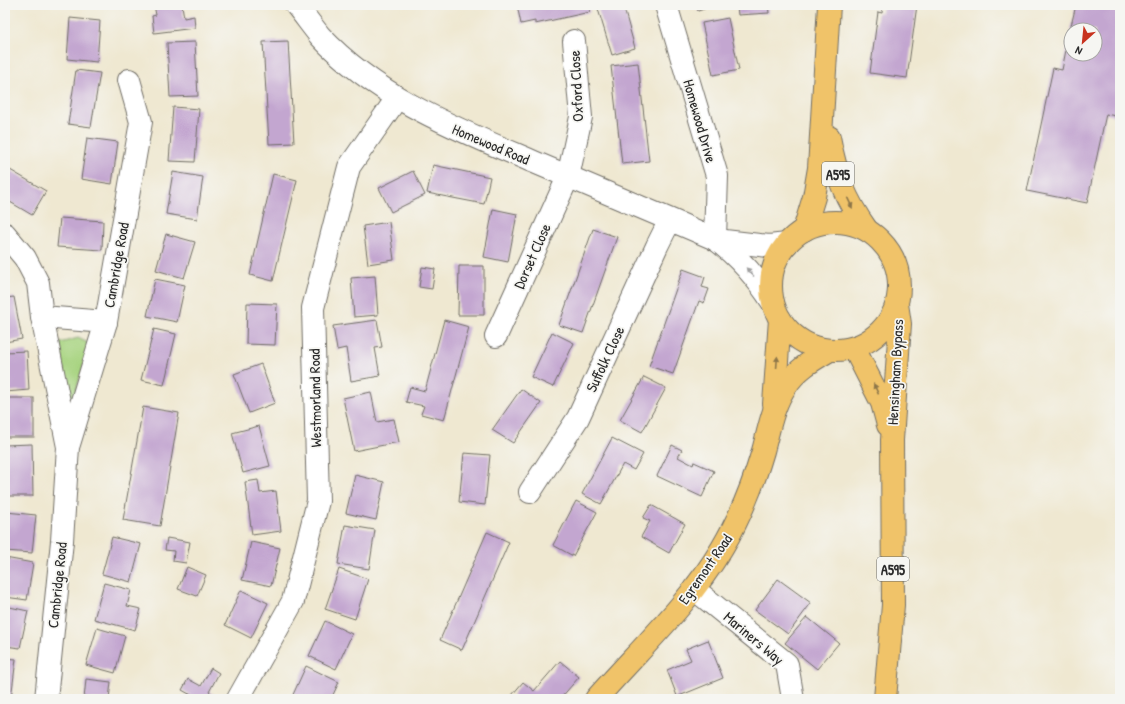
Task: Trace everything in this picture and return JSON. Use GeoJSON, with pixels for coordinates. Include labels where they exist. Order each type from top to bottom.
{"type":"FeatureCollection","features":[{"type":"Feature","properties":{"kind":"main road","name":"A595"},"geometry":{"type":"LineString","coordinates":[[804,230],[814,197],[819,168],[823,112],[824,60],[830,5]]}},
{"type":"Feature","properties":{"kind":"main road","name":"A595"},"geometry":{"type":"LineString","coordinates":[[823,112],[834,165],[850,206],[867,230],[886,246],[897,268],[899,280],[897,304],[892,316],[876,336],[854,348],[830,350],[818,348],[801,341],[787,329],[777,311],[771,278],[774,266],[787,244],[804,230],[820,224],[836,222],[852,224],[867,230]]}},
{"type":"Feature","properties":{"kind":"main road","name":"Hensingham Bypass"},"geometry":{"type":"LineString","coordinates":[[884,699],[893,605],[892,440],[900,324],[897,304]]}},
{"type":"Feature","properties":{"kind":"main road"},"geometry":{"type":"LineString","coordinates":[[773,415],[777,311]]}},
{"type":"Feature","properties":{"kind":"main road","name":"Hensingham Bypass"},"geometry":{"type":"LineString","coordinates":[[854,348],[882,403],[892,440]]}},
{"type":"Feature","properties":{"kind":"main road"},"geometry":{"type":"LineString","coordinates":[[773,415],[780,395],[796,373],[806,364],[830,350]]}},
{"type":"Feature","properties":{"kind":"main road","name":"Egremont Road"},"geometry":{"type":"LineString","coordinates":[[596,699],[694,589],[722,549],[742,509],[755,477],[773,415]]}},
{"type":"Feature","properties":{"kind":"street","name":"Homewood Road"},"geometry":{"type":"LineString","coordinates":[[296,5],[320,36],[370,80],[397,98],[448,125],[715,240]]}},
{"type":"Feature","properties":{"kind":"street","name":"Homewood Drive"},"geometry":{"type":"LineString","coordinates":[[666,5],[716,176],[715,240]]}},
{"type":"Feature","properties":{"kind":"street","name":"Oxford Close"},"geometry":{"type":"LineString","coordinates":[[568,177],[581,117],[574,41]]}},
{"type":"Feature","properties":{"kind":"street","name":"Cambridge Road"},"geometry":{"type":"LineString","coordinates":[[46,699],[62,541],[68,447],[106,322],[142,122],[129,80]]}},
{"type":"Feature","properties":{"kind":"street","name":"Westmorland Road"},"geometry":{"type":"LineString","coordinates":[[238,699],[293,601],[318,501],[313,308],[349,167],[397,98]]}},
{"type":"Feature","properties":{"kind":"street","name":"Dorset Close"},"geometry":{"type":"LineString","coordinates":[[496,336],[568,177]]}},
{"type":"Feature","properties":{"kind":"street","name":"Suffolk Close"},"geometry":{"type":"LineString","coordinates":[[530,492],[578,418],[656,246],[670,220]]}},
{"type":"Feature","properties":{"kind":"street","name":"Cambridge Road"},"geometry":{"type":"LineString","coordinates":[[5,234],[25,258],[38,283],[42,317],[68,447]]}},
{"type":"Feature","properties":{"kind":"street"},"geometry":{"type":"LineString","coordinates":[[715,240],[769,246],[787,244]]}},
{"type":"Feature","properties":{"kind":"street"},"geometry":{"type":"LineString","coordinates":[[715,240],[734,254],[758,281],[777,311]]}},
{"type":"Feature","properties":{"kind":"street"},"geometry":{"type":"LineString","coordinates":[[42,317],[106,322]]}},
{"type":"Feature","properties":{"kind":"street","name":"Mariners Way"},"geometry":{"type":"LineString","coordinates":[[694,589],[787,664],[793,699]]}},
{"type":"Feature","properties":{"kind":"green space"},"geometry":{"type":"Polygon","coordinates":[[[78,338],[90,344],[70,411],[60,343],[78,338]]]}},
{"type":"Feature","properties":{"kind":"building"},"geometry":{"type":"Polygon","coordinates":[[[154,5],[182,5],[184,18],[194,16],[195,28],[154,33],[152,16],[156,15],[154,5]]]}},
{"type":"Feature","properties":{"kind":"building"},"geometry":{"type":"Polygon","coordinates":[[[517,5],[588,5],[590,12],[535,24],[535,21],[521,24],[517,5]]]}},
{"type":"Feature","properties":{"kind":"building"},"geometry":{"type":"Polygon","coordinates":[[[611,5],[623,5],[635,48],[612,55],[598,9],[611,5]]]}},
{"type":"Feature","properties":{"kind":"building"},"geometry":{"type":"Polygon","coordinates":[[[696,5],[716,5],[698,11],[696,5]]]}},
{"type":"Feature","properties":{"kind":"building"},"geometry":{"type":"Polygon","coordinates":[[[737,5],[768,5],[769,13],[738,15],[737,5]]]}},
{"type":"Feature","properties":{"kind":"building"},"geometry":{"type":"Polygon","coordinates":[[[883,5],[917,5],[907,78],[870,73],[878,12],[882,13],[883,5]]]}},
{"type":"Feature","properties":{"kind":"building"},"geometry":{"type":"Polygon","coordinates":[[[1076,5],[1120,5],[1120,117],[1106,114],[1087,203],[1027,191],[1053,68],[1062,70],[1064,62],[1103,62],[1103,22],[1072,22],[1076,5]]]}},
{"type":"Feature","properties":{"kind":"building"},"geometry":{"type":"Polygon","coordinates":[[[70,18],[100,21],[97,62],[67,59],[70,18]]]}},
{"type":"Feature","properties":{"kind":"building"},"geometry":{"type":"Polygon","coordinates":[[[728,18],[739,70],[713,75],[702,23],[728,18]]]}},
{"type":"Feature","properties":{"kind":"building"},"geometry":{"type":"Polygon","coordinates":[[[288,41],[294,143],[269,144],[263,42],[288,41]]]}},
{"type":"Feature","properties":{"kind":"building"},"geometry":{"type":"Polygon","coordinates":[[[195,42],[198,96],[170,97],[167,43],[195,42]]]}},
{"type":"Feature","properties":{"kind":"building"},"geometry":{"type":"Polygon","coordinates":[[[638,63],[649,161],[622,164],[611,66],[638,63]]]}},
{"type":"Feature","properties":{"kind":"building"},"geometry":{"type":"Polygon","coordinates":[[[76,70],[100,73],[91,127],[68,124],[76,70]]]}},
{"type":"Feature","properties":{"kind":"building"},"geometry":{"type":"Polygon","coordinates":[[[173,107],[199,109],[195,162],[169,161],[173,107]]]}},
{"type":"Feature","properties":{"kind":"building"},"geometry":{"type":"Polygon","coordinates":[[[87,138],[118,142],[112,184],[81,179],[87,138]]]}},
{"type":"Feature","properties":{"kind":"building"},"geometry":{"type":"Polygon","coordinates":[[[433,165],[490,177],[484,204],[427,193],[433,165]]]}},
{"type":"Feature","properties":{"kind":"building"},"geometry":{"type":"Polygon","coordinates":[[[5,167],[46,191],[32,215],[5,199],[5,167]]]}},
{"type":"Feature","properties":{"kind":"building"},"geometry":{"type":"Polygon","coordinates":[[[413,171],[425,195],[391,212],[379,188],[413,171]]]}},
{"type":"Feature","properties":{"kind":"building"},"geometry":{"type":"Polygon","coordinates":[[[173,172],[203,177],[197,219],[166,214],[173,172]]]}},
{"type":"Feature","properties":{"kind":"building"},"geometry":{"type":"Polygon","coordinates":[[[273,174],[297,180],[273,281],[250,275],[273,174]]]}},
{"type":"Feature","properties":{"kind":"building"},"geometry":{"type":"Polygon","coordinates":[[[493,209],[517,214],[508,262],[484,257],[493,209]]]}},
{"type":"Feature","properties":{"kind":"building"},"geometry":{"type":"Polygon","coordinates":[[[60,218],[103,221],[102,250],[57,247],[60,218]]]}},
{"type":"Feature","properties":{"kind":"building"},"geometry":{"type":"Polygon","coordinates":[[[389,222],[394,260],[368,264],[363,226],[389,222]]]}},
{"type":"Feature","properties":{"kind":"building"},"geometry":{"type":"Polygon","coordinates":[[[593,229],[617,237],[583,333],[559,325],[593,229]]]}},
{"type":"Feature","properties":{"kind":"building"},"geometry":{"type":"Polygon","coordinates":[[[166,234],[195,242],[184,278],[156,270],[166,234]]]}},
{"type":"Feature","properties":{"kind":"building"},"geometry":{"type":"Polygon","coordinates":[[[459,266],[484,266],[484,315],[458,315],[459,266]]]}},
{"type":"Feature","properties":{"kind":"building"},"geometry":{"type":"Polygon","coordinates":[[[422,267],[435,269],[432,289],[419,287],[422,267]]]}},
{"type":"Feature","properties":{"kind":"building"},"geometry":{"type":"Polygon","coordinates":[[[683,269],[705,277],[702,287],[709,289],[704,303],[699,301],[673,374],[649,366],[683,269]]]}},
{"type":"Feature","properties":{"kind":"building"},"geometry":{"type":"Polygon","coordinates":[[[375,276],[378,315],[354,317],[351,278],[375,276]]]}},
{"type":"Feature","properties":{"kind":"building"},"geometry":{"type":"Polygon","coordinates":[[[155,279],[185,285],[177,322],[147,316],[155,279]]]}},
{"type":"Feature","properties":{"kind":"building"},"geometry":{"type":"Polygon","coordinates":[[[14,297],[22,339],[5,342],[5,298],[14,297]]]}},
{"type":"Feature","properties":{"kind":"building"},"geometry":{"type":"Polygon","coordinates":[[[247,303],[277,304],[275,345],[246,344],[247,303]]]}},
{"type":"Feature","properties":{"kind":"building"},"geometry":{"type":"Polygon","coordinates":[[[377,320],[382,347],[375,348],[380,376],[351,381],[346,348],[337,350],[333,326],[377,320]]]}},
{"type":"Feature","properties":{"kind":"building"},"geometry":{"type":"Polygon","coordinates":[[[444,320],[469,327],[444,420],[421,414],[424,406],[406,402],[410,387],[425,391],[444,320]]]}},
{"type":"Feature","properties":{"kind":"building"},"geometry":{"type":"Polygon","coordinates":[[[154,329],[176,334],[164,385],[141,380],[154,329]]]}},
{"type":"Feature","properties":{"kind":"building"},"geometry":{"type":"Polygon","coordinates":[[[552,332],[574,343],[553,387],[531,377],[552,332]]]}},
{"type":"Feature","properties":{"kind":"building"},"geometry":{"type":"Polygon","coordinates":[[[27,351],[29,390],[5,392],[5,352],[27,351]]]}},
{"type":"Feature","properties":{"kind":"building"},"geometry":{"type":"Polygon","coordinates":[[[261,364],[275,403],[249,413],[234,374],[261,364]]]}},
{"type":"Feature","properties":{"kind":"building"},"geometry":{"type":"Polygon","coordinates":[[[644,377],[666,388],[642,432],[620,420],[644,377]]]}},
{"type":"Feature","properties":{"kind":"building"},"geometry":{"type":"Polygon","coordinates":[[[521,389],[541,403],[513,443],[492,430],[521,389]]]}},
{"type":"Feature","properties":{"kind":"building"},"geometry":{"type":"Polygon","coordinates":[[[371,392],[377,422],[394,419],[399,442],[354,451],[343,398],[371,392]]]}},
{"type":"Feature","properties":{"kind":"building"},"geometry":{"type":"Polygon","coordinates":[[[5,398],[34,398],[34,437],[5,437],[5,398]]]}},
{"type":"Feature","properties":{"kind":"building"},"geometry":{"type":"Polygon","coordinates":[[[143,407],[179,413],[160,526],[123,520],[143,407]]]}},
{"type":"Feature","properties":{"kind":"building"},"geometry":{"type":"Polygon","coordinates":[[[259,426],[270,466],[243,473],[232,433],[259,426]]]}},
{"type":"Feature","properties":{"kind":"building"},"geometry":{"type":"Polygon","coordinates":[[[612,438],[643,454],[634,470],[623,464],[601,504],[582,494],[612,438]]]}},
{"type":"Feature","properties":{"kind":"building"},"geometry":{"type":"Polygon","coordinates":[[[32,444],[33,496],[5,496],[5,445],[32,444]]]}},
{"type":"Feature","properties":{"kind":"building"},"geometry":{"type":"Polygon","coordinates":[[[672,445],[682,450],[678,457],[693,465],[694,462],[714,471],[702,497],[657,476],[672,445]]]}},
{"type":"Feature","properties":{"kind":"building"},"geometry":{"type":"Polygon","coordinates":[[[464,453],[490,455],[485,505],[459,502],[464,453]]]}},
{"type":"Feature","properties":{"kind":"building"},"geometry":{"type":"Polygon","coordinates":[[[355,475],[384,482],[376,520],[346,513],[355,475]]]}},
{"type":"Feature","properties":{"kind":"building"},"geometry":{"type":"Polygon","coordinates":[[[258,480],[260,493],[276,491],[281,531],[252,535],[245,482],[258,480]]]}},
{"type":"Feature","properties":{"kind":"building"},"geometry":{"type":"Polygon","coordinates":[[[576,501],[597,512],[573,556],[553,545],[576,501]]]}},
{"type":"Feature","properties":{"kind":"building"},"geometry":{"type":"Polygon","coordinates":[[[651,505],[685,524],[669,553],[641,537],[650,521],[643,518],[651,505]]]}},
{"type":"Feature","properties":{"kind":"building"},"geometry":{"type":"Polygon","coordinates":[[[6,512],[36,515],[32,553],[5,551],[6,512]]]}},
{"type":"Feature","properties":{"kind":"building"},"geometry":{"type":"Polygon","coordinates":[[[345,525],[375,530],[369,569],[338,564],[345,525]]]}},
{"type":"Feature","properties":{"kind":"building"},"geometry":{"type":"Polygon","coordinates":[[[487,532],[509,542],[462,650],[440,640],[487,532]]]}},
{"type":"Feature","properties":{"kind":"building"},"geometry":{"type":"Polygon","coordinates":[[[112,537],[141,544],[131,582],[102,574],[112,537]]]}},
{"type":"Feature","properties":{"kind":"building"},"geometry":{"type":"Polygon","coordinates":[[[167,538],[190,542],[186,563],[173,561],[174,551],[165,550],[167,538]]]}},
{"type":"Feature","properties":{"kind":"building"},"geometry":{"type":"Polygon","coordinates":[[[251,542],[280,548],[271,586],[242,580],[251,542]]]}},
{"type":"Feature","properties":{"kind":"building"},"geometry":{"type":"Polygon","coordinates":[[[5,558],[33,563],[27,600],[5,597],[5,558]]]}},
{"type":"Feature","properties":{"kind":"building"},"geometry":{"type":"Polygon","coordinates":[[[187,567],[206,575],[197,596],[178,589],[187,567]]]}},
{"type":"Feature","properties":{"kind":"building"},"geometry":{"type":"Polygon","coordinates":[[[339,569],[368,579],[355,619],[325,609],[339,569]]]}},
{"type":"Feature","properties":{"kind":"building"},"geometry":{"type":"Polygon","coordinates":[[[778,579],[811,603],[788,634],[755,610],[778,579]]]}},
{"type":"Feature","properties":{"kind":"building"},"geometry":{"type":"Polygon","coordinates":[[[104,583],[131,590],[127,606],[141,609],[135,630],[94,619],[104,583]]]}},
{"type":"Feature","properties":{"kind":"building"},"geometry":{"type":"Polygon","coordinates":[[[241,590],[268,603],[251,638],[225,625],[241,590]]]}},
{"type":"Feature","properties":{"kind":"building"},"geometry":{"type":"Polygon","coordinates":[[[5,606],[28,611],[20,648],[5,646],[5,606]]]}},
{"type":"Feature","properties":{"kind":"building"},"geometry":{"type":"Polygon","coordinates":[[[807,617],[839,643],[817,669],[785,643],[807,617]]]}},
{"type":"Feature","properties":{"kind":"building"},"geometry":{"type":"Polygon","coordinates":[[[325,621],[352,634],[336,669],[309,656],[325,621]]]}},
{"type":"Feature","properties":{"kind":"building"},"geometry":{"type":"Polygon","coordinates":[[[97,628],[125,636],[115,673],[86,665],[97,628]]]}},
{"type":"Feature","properties":{"kind":"building"},"geometry":{"type":"Polygon","coordinates":[[[708,640],[723,678],[679,696],[680,699],[668,699],[677,696],[667,670],[691,660],[686,649],[708,640]]]}},
{"type":"Feature","properties":{"kind":"building"},"geometry":{"type":"Polygon","coordinates":[[[5,658],[16,659],[11,699],[5,699],[5,658]]]}},
{"type":"Feature","properties":{"kind":"building"},"geometry":{"type":"Polygon","coordinates":[[[560,661],[579,677],[560,699],[517,699],[512,695],[523,682],[534,691],[560,661]]]}},
{"type":"Feature","properties":{"kind":"building"},"geometry":{"type":"Polygon","coordinates":[[[306,666],[339,682],[331,699],[291,699],[306,666]]]}},
{"type":"Feature","properties":{"kind":"building"},"geometry":{"type":"Polygon","coordinates":[[[211,668],[219,673],[209,692],[215,695],[213,699],[198,699],[182,690],[188,679],[201,686],[211,668]]]}},
{"type":"Feature","properties":{"kind":"building"},"geometry":{"type":"Polygon","coordinates":[[[86,679],[111,682],[109,699],[84,699],[86,679]]]}},
{"type":"Feature","properties":{"kind":"building"},"geometry":{"type":"Polygon","coordinates":[[[189,694],[196,699],[185,699],[189,694]]]}}]}
